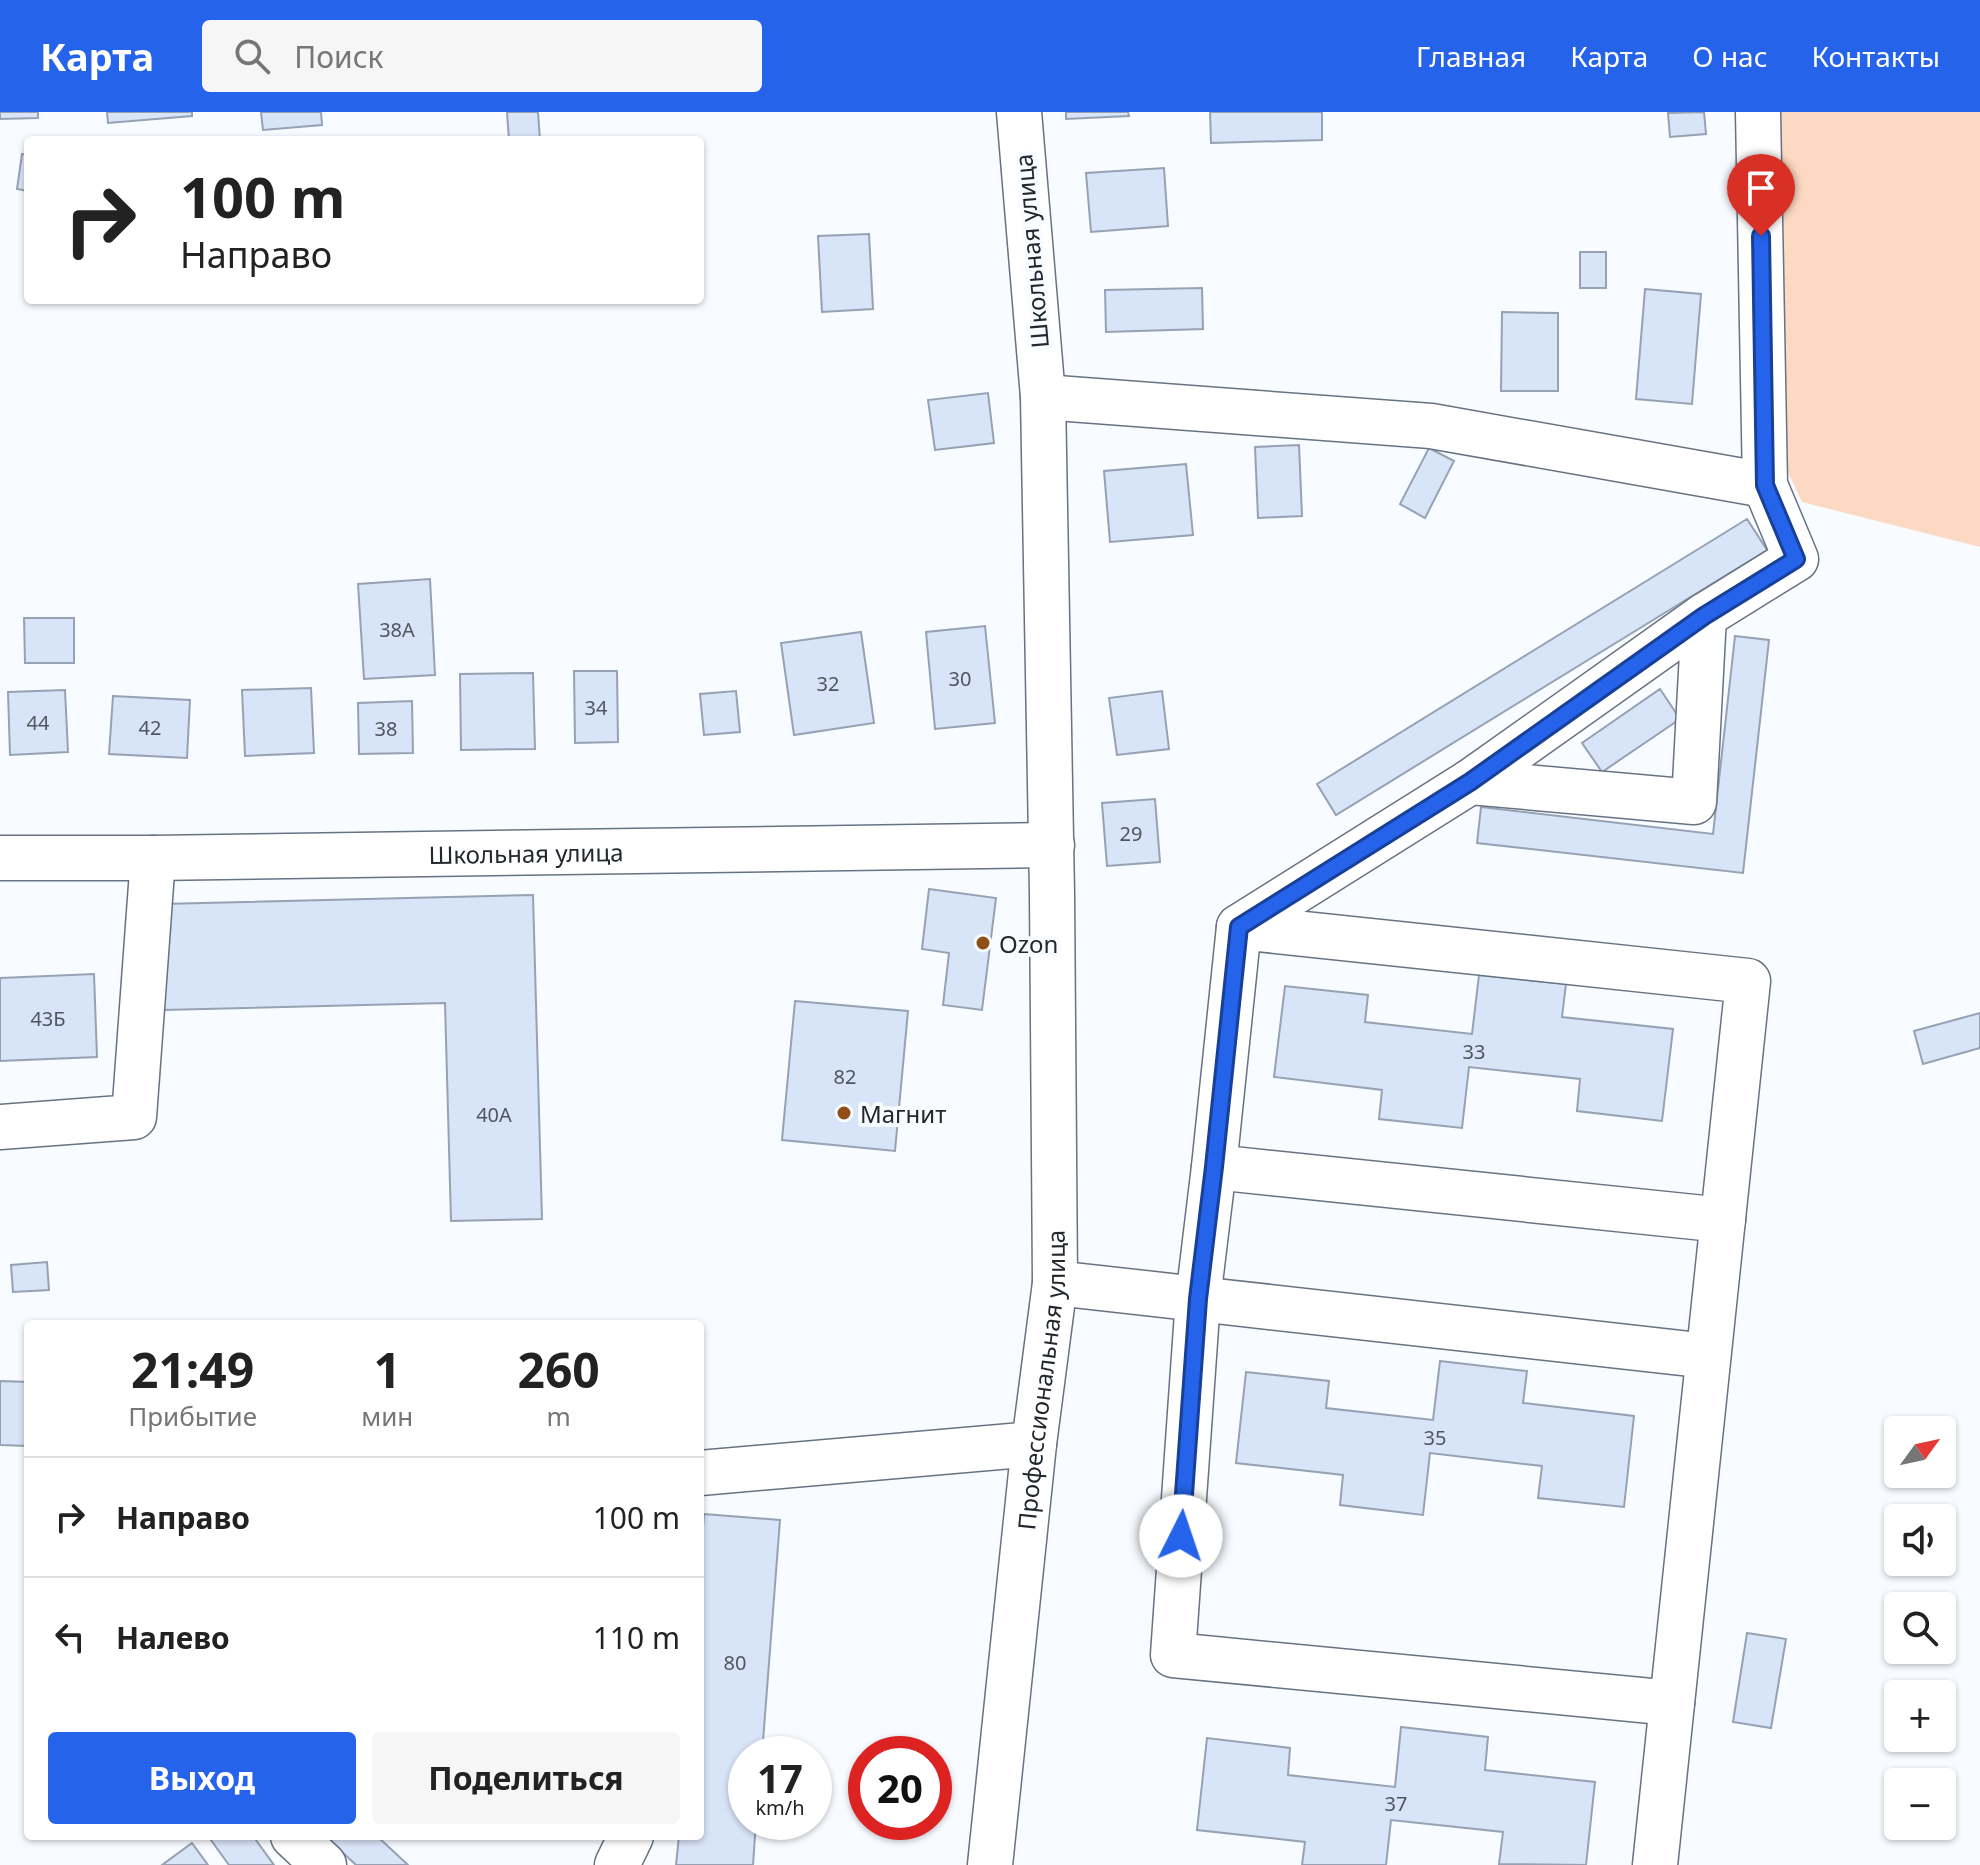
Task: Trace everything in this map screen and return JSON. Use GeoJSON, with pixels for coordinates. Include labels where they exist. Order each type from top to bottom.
{"type":"FeatureCollection","features":[{"type":"Feature","properties":{"kind":"street","name":"Школьная улица"},"geometry":{"type":"LineString","coordinates":[[0,858],[1052,845],[1043,394],[1019,112]]}},
{"type":"Feature","properties":{"kind":"street"},"geometry":{"type":"LineString","coordinates":[[1239,927],[1470,782],[1704,616],[1796,559],[1765,485],[1758,112]]}},
{"type":"Feature","properties":{"kind":"street"},"geometry":{"type":"LineString","coordinates":[[1043,394],[1431,426],[1765,485]]}},
{"type":"Feature","properties":{"kind":"street"},"geometry":{"type":"LineString","coordinates":[[1470,782],[1694,802],[1704,616]]}},
{"type":"Feature","properties":{"kind":"street","name":"Профессиональная улица"},"geometry":{"type":"LineString","coordinates":[[990,1865],[1034,1444],[1055,1283],[1052,845]]}},
{"type":"Feature","properties":{"kind":"street"},"geometry":{"type":"LineString","coordinates":[[0,1127],[134,1117],[153,858]]}},
{"type":"Feature","properties":{"kind":"street"},"geometry":{"type":"LineString","coordinates":[[1239,927],[1198,1299],[1173,1655],[1672,1703]]}},
{"type":"Feature","properties":{"kind":"street"},"geometry":{"type":"LineString","coordinates":[[1239,927],[1748,981],[1655,1865]]}},
{"type":"Feature","properties":{"kind":"street"},"geometry":{"type":"LineString","coordinates":[[1214,1167],[1723,1220]]}},
{"type":"Feature","properties":{"kind":"street"},"geometry":{"type":"LineString","coordinates":[[1055,1283],[1708,1356]]}},
{"type":"Feature","properties":{"kind":"street"},"geometry":{"type":"LineString","coordinates":[[704,1473],[1034,1444]]}},
{"type":"Feature","properties":{"kind":"street"},"geometry":{"type":"LineString","coordinates":[[297,1840],[324,1865]]}},
{"type":"Feature","properties":{"kind":"street"},"geometry":{"type":"LineString","coordinates":[[617,1865],[629,1840]]}},
{"type":"Feature","properties":{"kind":"shaded area"},"geometry":{"type":"Polygon","coordinates":[[[1774,112],[1980,112],[1980,547],[1802,502],[1763,420],[1774,112]]]}},
{"type":"Feature","properties":{"kind":"building"},"geometry":{"type":"Polygon","coordinates":[[[0,112],[38,112],[38,118],[0,119],[0,112]]]}},
{"type":"Feature","properties":{"kind":"building"},"geometry":{"type":"Polygon","coordinates":[[[107,112],[192,112],[192,116],[108,123],[107,112]]]}},
{"type":"Feature","properties":{"kind":"building"},"geometry":{"type":"Polygon","coordinates":[[[261,112],[321,112],[322,125],[263,130],[261,112]]]}},
{"type":"Feature","properties":{"kind":"building"},"geometry":{"type":"Polygon","coordinates":[[[507,112],[538,112],[540,136],[509,136],[507,112]]]}},
{"type":"Feature","properties":{"kind":"building"},"geometry":{"type":"Polygon","coordinates":[[[1066,112],[1128,112],[1129,116],[1066,119],[1066,112]]]}},
{"type":"Feature","properties":{"kind":"building"},"geometry":{"type":"Polygon","coordinates":[[[1210,112],[1322,112],[1322,140],[1211,143],[1210,112]]]}},
{"type":"Feature","properties":{"kind":"building"},"geometry":{"type":"Polygon","coordinates":[[[1704,112],[1706,134],[1670,137],[1668,113],[1704,112]]]}},
{"type":"Feature","properties":{"kind":"building"},"geometry":{"type":"Polygon","coordinates":[[[22,154],[24,154],[24,190],[17,189],[22,154]]]}},
{"type":"Feature","properties":{"kind":"building"},"geometry":{"type":"Polygon","coordinates":[[[1164,168],[1168,226],[1091,232],[1086,173],[1164,168]]]}},
{"type":"Feature","properties":{"kind":"building"},"geometry":{"type":"Polygon","coordinates":[[[869,234],[873,309],[822,312],[818,236],[869,234]]]}},
{"type":"Feature","properties":{"kind":"building"},"geometry":{"type":"Polygon","coordinates":[[[1580,252],[1606,252],[1606,288],[1580,288],[1580,252]]]}},
{"type":"Feature","properties":{"kind":"building"},"geometry":{"type":"Polygon","coordinates":[[[1202,288],[1203,329],[1106,332],[1105,290],[1202,288]]]}},
{"type":"Feature","properties":{"kind":"building"},"geometry":{"type":"Polygon","coordinates":[[[1645,289],[1701,294],[1692,404],[1636,399],[1645,289]]]}},
{"type":"Feature","properties":{"kind":"building"},"geometry":{"type":"Polygon","coordinates":[[[1502,312],[1558,313],[1558,391],[1501,391],[1502,312]]]}},
{"type":"Feature","properties":{"kind":"building"},"geometry":{"type":"Polygon","coordinates":[[[988,393],[994,443],[935,450],[928,400],[988,393]]]}},
{"type":"Feature","properties":{"kind":"building"},"geometry":{"type":"Polygon","coordinates":[[[1299,445],[1302,516],[1258,518],[1255,447],[1299,445]]]}},
{"type":"Feature","properties":{"kind":"building"},"geometry":{"type":"Polygon","coordinates":[[[1429,448],[1454,461],[1425,518],[1400,504],[1429,448]]]}},
{"type":"Feature","properties":{"kind":"building"},"geometry":{"type":"Polygon","coordinates":[[[1186,464],[1193,535],[1110,542],[1104,471],[1186,464]]]}},
{"type":"Feature","properties":{"kind":"building"},"geometry":{"type":"Polygon","coordinates":[[[1747,519],[1767,550],[1336,815],[1317,784],[1747,519]]]}},
{"type":"Feature","properties":{"kind":"building"},"geometry":{"type":"Polygon","coordinates":[[[430,579],[435,675],[364,679],[358,584],[430,579]]]}},
{"type":"Feature","properties":{"kind":"building"},"geometry":{"type":"Polygon","coordinates":[[[24,618],[74,618],[74,663],[25,663],[24,618]]]}},
{"type":"Feature","properties":{"kind":"building"},"geometry":{"type":"Polygon","coordinates":[[[985,626],[995,723],[935,729],[926,632],[985,626]]]}},
{"type":"Feature","properties":{"kind":"building"},"geometry":{"type":"Polygon","coordinates":[[[861,632],[874,723],[794,735],[781,643],[861,632]]]}},
{"type":"Feature","properties":{"kind":"building"},"geometry":{"type":"Polygon","coordinates":[[[1735,636],[1769,640],[1743,873],[1477,843],[1481,807],[1713,834],[1735,636]]]}},
{"type":"Feature","properties":{"kind":"building"},"geometry":{"type":"Polygon","coordinates":[[[574,671],[617,671],[618,742],[575,743],[574,671]]]}},
{"type":"Feature","properties":{"kind":"building"},"geometry":{"type":"Polygon","coordinates":[[[533,673],[535,749],[461,750],[460,674],[533,673]]]}},
{"type":"Feature","properties":{"kind":"building"},"geometry":{"type":"Polygon","coordinates":[[[311,688],[314,753],[245,756],[242,690],[311,688]]]}},
{"type":"Feature","properties":{"kind":"building"},"geometry":{"type":"Polygon","coordinates":[[[1660,689],[1680,719],[1602,772],[1582,743],[1660,689]]]}},
{"type":"Feature","properties":{"kind":"building"},"geometry":{"type":"Polygon","coordinates":[[[65,690],[68,752],[10,755],[8,692],[65,690]]]}},
{"type":"Feature","properties":{"kind":"building"},"geometry":{"type":"Polygon","coordinates":[[[736,691],[740,732],[704,735],[700,694],[736,691]]]}},
{"type":"Feature","properties":{"kind":"building"},"geometry":{"type":"Polygon","coordinates":[[[1162,691],[1169,749],[1117,755],[1109,698],[1162,691]]]}},
{"type":"Feature","properties":{"kind":"building"},"geometry":{"type":"Polygon","coordinates":[[[113,696],[190,700],[187,758],[109,754],[113,696]]]}},
{"type":"Feature","properties":{"kind":"building"},"geometry":{"type":"Polygon","coordinates":[[[412,701],[413,753],[359,754],[358,703],[412,701]]]}},
{"type":"Feature","properties":{"kind":"building"},"geometry":{"type":"Polygon","coordinates":[[[1155,799],[1160,862],[1107,866],[1102,803],[1155,799]]]}},
{"type":"Feature","properties":{"kind":"building"},"geometry":{"type":"Polygon","coordinates":[[[929,889],[996,898],[982,1010],[943,1005],[949,953],[922,949],[929,889]]]}},
{"type":"Feature","properties":{"kind":"building"},"geometry":{"type":"Polygon","coordinates":[[[533,895],[542,1219],[451,1221],[445,1003],[163,1010],[160,904],[533,895]]]}},
{"type":"Feature","properties":{"kind":"building"},"geometry":{"type":"Polygon","coordinates":[[[94,974],[97,1057],[0,1061],[0,978],[94,974]]]}},
{"type":"Feature","properties":{"kind":"building"},"geometry":{"type":"Polygon","coordinates":[[[1479,975],[1566,984],[1562,1017],[1673,1029],[1662,1121],[1577,1111],[1580,1079],[1469,1067],[1462,1128],[1379,1119],[1382,1090],[1274,1077],[1285,986],[1368,995],[1365,1022],[1472,1034],[1479,975]]]}},
{"type":"Feature","properties":{"kind":"building"},"geometry":{"type":"Polygon","coordinates":[[[795,1001],[908,1011],[895,1151],[782,1140],[795,1001]]]}},
{"type":"Feature","properties":{"kind":"building"},"geometry":{"type":"Polygon","coordinates":[[[1980,1013],[1980,1048],[1923,1064],[1914,1031],[1980,1013]]]}},
{"type":"Feature","properties":{"kind":"building"},"geometry":{"type":"Polygon","coordinates":[[[47,1262],[49,1290],[13,1292],[11,1265],[47,1262]]]}},
{"type":"Feature","properties":{"kind":"building"},"geometry":{"type":"Polygon","coordinates":[[[1440,1361],[1527,1371],[1523,1403],[1634,1416],[1624,1507],[1538,1498],[1542,1466],[1430,1453],[1423,1515],[1340,1505],[1343,1475],[1236,1463],[1246,1372],[1329,1381],[1326,1408],[1433,1420],[1440,1361]]]}},
{"type":"Feature","properties":{"kind":"building"},"geometry":{"type":"Polygon","coordinates":[[[0,1381],[24,1382],[24,1446],[0,1445],[0,1381]]]}},
{"type":"Feature","properties":{"kind":"building"},"geometry":{"type":"Polygon","coordinates":[[[704,1514],[780,1520],[763,1736],[728,1736],[728,1840],[755,1840],[753,1865],[676,1865],[679,1840],[704,1840],[704,1514]]]}},
{"type":"Feature","properties":{"kind":"building"},"geometry":{"type":"Polygon","coordinates":[[[1747,1633],[1786,1639],[1771,1728],[1733,1722],[1747,1633]]]}},
{"type":"Feature","properties":{"kind":"building"},"geometry":{"type":"Polygon","coordinates":[[[1401,1727],[1488,1737],[1485,1770],[1595,1782],[1586,1865],[1499,1864],[1503,1832],[1391,1820],[1386,1865],[1302,1865],[1305,1842],[1197,1830],[1207,1738],[1290,1748],[1288,1775],[1395,1787],[1401,1727]]]}},
{"type":"Feature","properties":{"kind":"building"},"geometry":{"type":"Polygon","coordinates":[[[211,1840],[256,1840],[274,1865],[229,1865],[211,1840]]]}},
{"type":"Feature","properties":{"kind":"building"},"geometry":{"type":"Polygon","coordinates":[[[329,1840],[381,1840],[408,1865],[356,1865],[329,1840]]]}},
{"type":"Feature","properties":{"kind":"building"},"geometry":{"type":"Polygon","coordinates":[[[192,1843],[208,1865],[162,1865],[192,1843]]]}},
{"type":"Feature","properties":{"kind":"place","name":"Ozon"},"geometry":{"type":"Point","coordinates":[983,943]}},
{"type":"Feature","properties":{"kind":"place","name":"Магнит"},"geometry":{"type":"Point","coordinates":[844,1113]}},
{"type":"Feature","properties":{"kind":"route"},"geometry":{"type":"LineString","coordinates":[[1181,1536],[1198,1299],[1239,927],[1470,782],[1704,616],[1796,559],[1765,485],[1761,236]]}}]}
